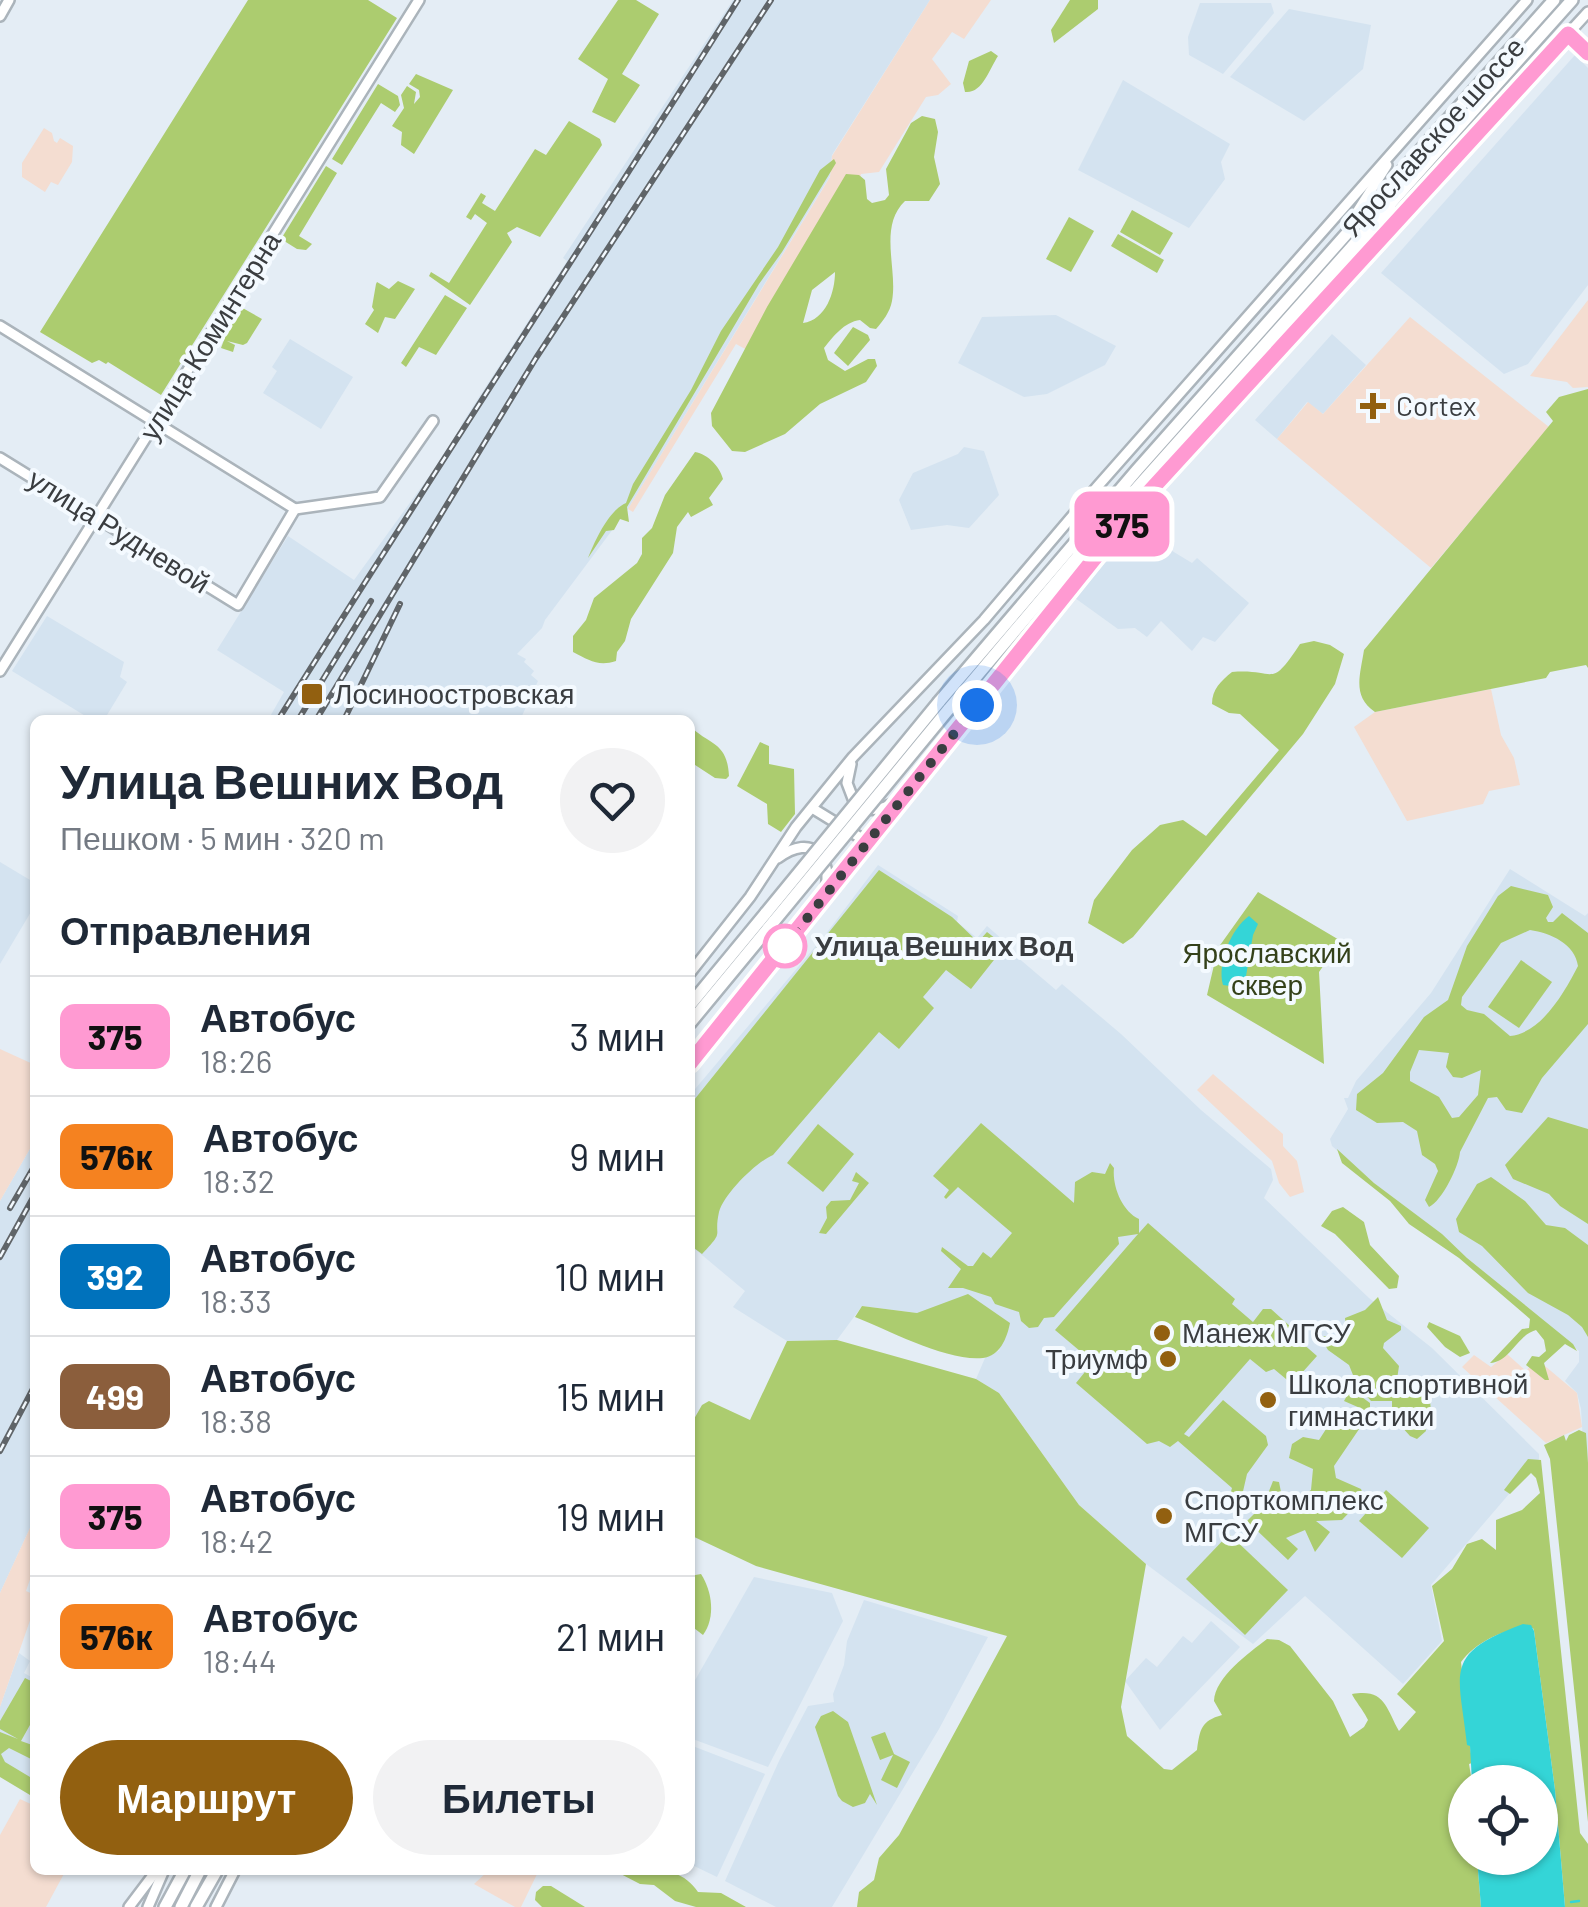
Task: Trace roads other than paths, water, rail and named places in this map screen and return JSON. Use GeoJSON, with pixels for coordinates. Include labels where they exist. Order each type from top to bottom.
{"type":"FeatureCollection","features":[{"type":"Feature","properties":{"kind":"main road","name":"Ярославское шоссе"},"geometry":{"type":"LineString","coordinates":[[695,1016],[771,916],[1136,470],[1554,0]]}},
{"type":"Feature","properties":{"kind":"main road","name":"Ярославское шоссе"},"geometry":{"type":"LineString","coordinates":[[944,706],[1572,0]]}},
{"type":"Feature","properties":{"kind":"main road","name":"Ярославское шоссе"},"geometry":{"type":"LineString","coordinates":[[695,1000],[771,916]]}},
{"type":"Feature","properties":{"kind":"main road"},"geometry":{"type":"LineString","coordinates":[[165,1907],[182,1875]]}},
{"type":"Feature","properties":{"kind":"main road"},"geometry":{"type":"LineString","coordinates":[[181,1907],[197,1875]]}},
{"type":"Feature","properties":{"kind":"main road"},"geometry":{"type":"LineString","coordinates":[[196,1907],[214,1875]]}},
{"type":"Feature","properties":{"kind":"street"},"geometry":{"type":"LineString","coordinates":[[0,16],[10,0]]}},
{"type":"Feature","properties":{"kind":"street","name":"улица Коминтерна"},"geometry":{"type":"LineString","coordinates":[[0,671],[419,0]]}},
{"type":"Feature","properties":{"kind":"street"},"geometry":{"type":"LineString","coordinates":[[695,966],[853,757],[984,620],[1527,0]]}},
{"type":"Feature","properties":{"kind":"street"},"geometry":{"type":"LineString","coordinates":[[695,1057],[1138,504],[1588,12]]}},
{"type":"Feature","properties":{"kind":"street"},"geometry":{"type":"LineString","coordinates":[[1568,34],[1588,53]]}},
{"type":"Feature","properties":{"kind":"street"},"geometry":{"type":"LineString","coordinates":[[1333,250],[1399,145]]}},
{"type":"Feature","properties":{"kind":"street"},"geometry":{"type":"LineString","coordinates":[[1342,281],[1402,192]]}},
{"type":"Feature","properties":{"kind":"street"},"geometry":{"type":"LineString","coordinates":[[0,326],[295,510],[380,496],[433,421]]}},
{"type":"Feature","properties":{"kind":"street","name":"улица Рудневой"},"geometry":{"type":"LineString","coordinates":[[0,458],[238,605],[295,510]]}},
{"type":"Feature","properties":{"kind":"street"},"geometry":{"type":"LineString","coordinates":[[1099,531],[1138,504]]}},
{"type":"Feature","properties":{"kind":"street"},"geometry":{"type":"LineString","coordinates":[[853,757],[847,784],[855,804],[861,808],[887,807],[907,796]]}},
{"type":"Feature","properties":{"kind":"street"},"geometry":{"type":"LineString","coordinates":[[812,808],[868,843]]}},
{"type":"Feature","properties":{"kind":"street"},"geometry":{"type":"LineString","coordinates":[[775,861],[798,848],[822,855],[828,874],[822,901]]}},
{"type":"Feature","properties":{"kind":"street"},"geometry":{"type":"LineString","coordinates":[[129,1907],[157,1875]]}},
{"type":"Feature","properties":{"kind":"street"},"geometry":{"type":"LineString","coordinates":[[148,1907],[159,1875]]}},
{"type":"Feature","properties":{"kind":"street"},"geometry":{"type":"LineString","coordinates":[[216,1907],[232,1875]]}},
{"type":"Feature","properties":{"kind":"water"},"geometry":{"type":"Polygon","coordinates":[[[1249,916],[1258,924],[1245,982],[1237,987],[1223,985],[1227,947],[1236,929],[1249,916]]]}},
{"type":"Feature","properties":{"kind":"water"},"geometry":{"type":"Polygon","coordinates":[[[1523,1624],[1531,1625],[1534,1631],[1552,1765],[1471,1765],[1461,1699],[1462,1668],[1479,1645],[1523,1624]]]}},
{"type":"Feature","properties":{"kind":"water"},"geometry":{"type":"Polygon","coordinates":[[[1558,1825],[1565,1907],[1481,1907],[1478,1875],[1558,1875],[1558,1825]]]}},
{"type":"Feature","properties":{"kind":"waterway"},"geometry":{"type":"LineString","coordinates":[[1571,1902],[1579,1901]]}},
{"type":"Feature","properties":{"kind":"railway"},"geometry":{"type":"LineString","coordinates":[[281,715],[738,0]]}},
{"type":"Feature","properties":{"kind":"railway"},"geometry":{"type":"LineString","coordinates":[[319,715],[536,358],[771,0]]}},
{"type":"Feature","properties":{"kind":"railway"},"geometry":{"type":"LineString","coordinates":[[301,715],[371,601]]}},
{"type":"Feature","properties":{"kind":"railway"},"geometry":{"type":"LineString","coordinates":[[346,715],[400,604]]}},
{"type":"Feature","properties":{"kind":"railway"},"geometry":{"type":"LineString","coordinates":[[10,1208],[30,1174]]}},
{"type":"Feature","properties":{"kind":"railway"},"geometry":{"type":"LineString","coordinates":[[0,1257],[30,1203]]}},
{"type":"Feature","properties":{"kind":"railway"},"geometry":{"type":"LineString","coordinates":[[0,1451],[30,1394]]}},
{"type":"Feature","properties":{"kind":"place","name":"Cortex"},"geometry":{"type":"Point","coordinates":[1373,406]}},
{"type":"Feature","properties":{"kind":"place","name":"Лосиноостровская"},"geometry":{"type":"Point","coordinates":[312,694]}},
{"type":"Feature","properties":{"kind":"place","name":"Улица Вешних Вод"},"geometry":{"type":"Point","coordinates":[785,946]}},
{"type":"Feature","properties":{"kind":"place","name":"Манеж МГСУ"},"geometry":{"type":"Point","coordinates":[1162,1333]}},
{"type":"Feature","properties":{"kind":"place","name":"Триумф"},"geometry":{"type":"Point","coordinates":[1168,1359]}},
{"type":"Feature","properties":{"kind":"place","name":"Школа спортивной гимнастики"},"geometry":{"type":"Point","coordinates":[1268,1400]}},
{"type":"Feature","properties":{"kind":"place","name":"Спорткомплекс МГСУ"},"geometry":{"type":"Point","coordinates":[1164,1516]}},
{"type":"Feature","properties":{"kind":"park label","name":"Ярославский сквер"},"geometry":{"type":"Point","coordinates":[1267,969]}}]}
